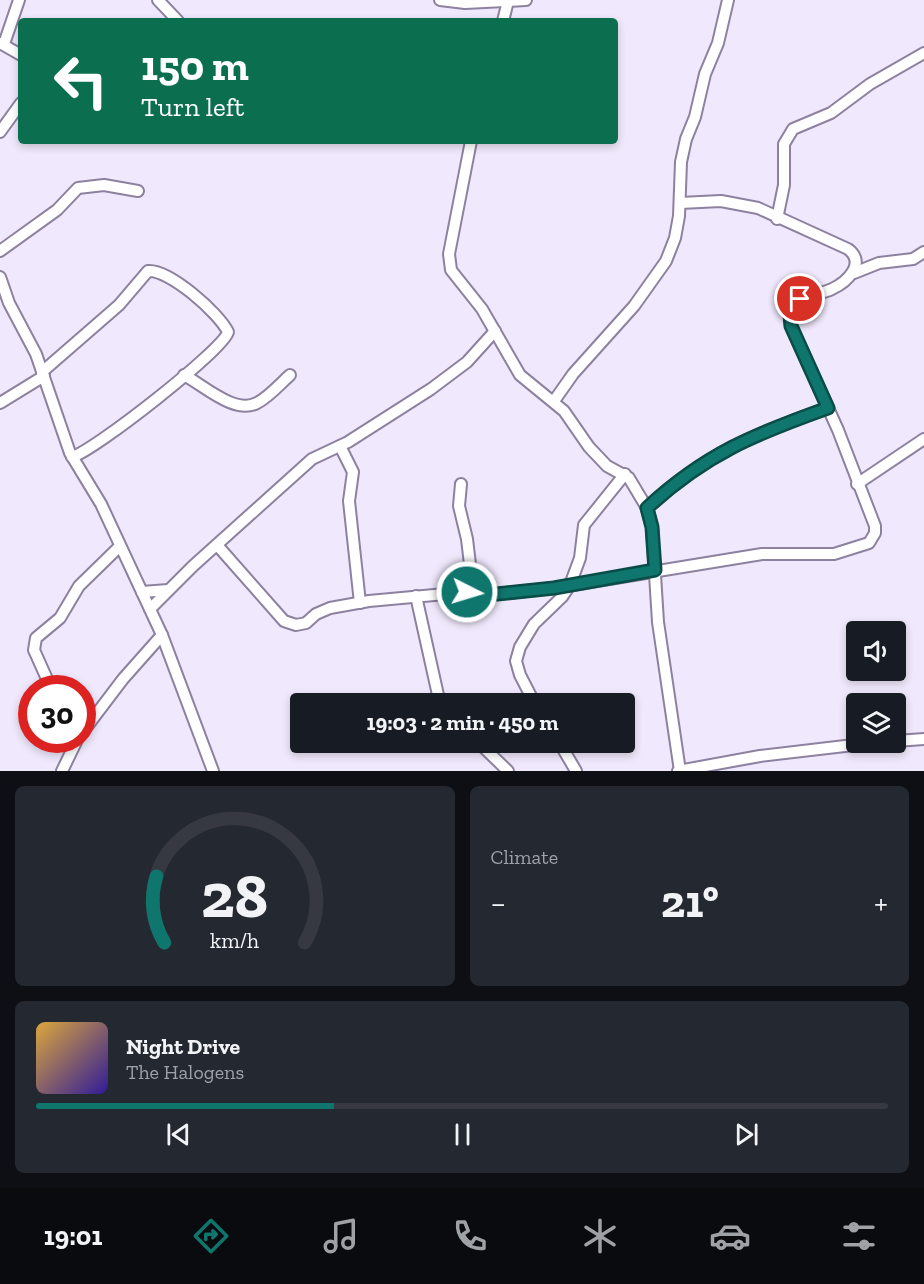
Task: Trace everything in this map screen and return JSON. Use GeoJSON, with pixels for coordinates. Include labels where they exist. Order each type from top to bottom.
{"type":"FeatureCollection","features":[{"type":"Feature","properties":{"kind":"street"},"geometry":{"type":"LineString","coordinates":[[18,53],[2,43],[19,0]]}},
{"type":"Feature","properties":{"kind":"street"},"geometry":{"type":"LineString","coordinates":[[158,0],[175,18]]}},
{"type":"Feature","properties":{"kind":"street"},"geometry":{"type":"LineString","coordinates":[[440,0],[465,3],[526,0]]}},
{"type":"Feature","properties":{"kind":"street"},"geometry":{"type":"LineString","coordinates":[[554,401],[573,374],[634,306],[666,261],[675,238],[681,203],[681,162],[686,139],[695,117],[705,74],[718,43],[728,0]]}},
{"type":"Feature","properties":{"kind":"street"},"geometry":{"type":"LineString","coordinates":[[504,18],[508,1]]}},
{"type":"Feature","properties":{"kind":"street"},"geometry":{"type":"LineString","coordinates":[[777,219],[784,185],[784,144],[793,129],[831,113],[870,84],[924,53]]}},
{"type":"Feature","properties":{"kind":"street"},"geometry":{"type":"LineString","coordinates":[[0,132],[18,107]]}},
{"type":"Feature","properties":{"kind":"street"},"geometry":{"type":"LineString","coordinates":[[470,144],[460,188],[449,264],[451,270],[483,309],[520,375],[532,387],[554,401],[607,466],[625,474],[647,508],[652,527],[658,622],[679,771],[760,756],[846,746]]}},
{"type":"Feature","properties":{"kind":"street"},"geometry":{"type":"LineString","coordinates":[[0,251],[57,210],[78,188],[104,185],[138,191]]}},
{"type":"Feature","properties":{"kind":"street"},"geometry":{"type":"LineString","coordinates":[[681,203],[739,204],[758,208],[777,219],[852,252],[856,260],[854,273]]}},
{"type":"Feature","properties":{"kind":"street"},"geometry":{"type":"LineString","coordinates":[[217,545],[284,621],[296,625],[306,623],[316,614],[330,609],[360,603],[467,592],[497,594],[570,585],[762,554],[834,554],[862,546],[872,539],[875,526],[828,408],[791,326],[790,315],[800,299],[833,289],[854,273],[879,263],[913,259],[924,252]]}},
{"type":"Feature","properties":{"kind":"street"},"geometry":{"type":"LineString","coordinates":[[0,403],[43,374],[118,305],[148,271],[153,271],[186,289],[224,324],[228,332],[218,346],[96,446],[72,457]]}},
{"type":"Feature","properties":{"kind":"street"},"geometry":{"type":"LineString","coordinates":[[0,277],[9,303],[23,327],[43,374],[72,457],[101,504],[162,635],[213,771]]}},
{"type":"Feature","properties":{"kind":"street"},"geometry":{"type":"LineString","coordinates":[[150,609],[312,459],[340,447],[431,389],[467,362],[495,330]]}},
{"type":"Feature","properties":{"kind":"street"},"geometry":{"type":"LineString","coordinates":[[184,375],[222,398],[247,406],[260,402],[290,375]]}},
{"type":"Feature","properties":{"kind":"street"},"geometry":{"type":"LineString","coordinates":[[647,508],[675,482],[725,449],[828,408]]}},
{"type":"Feature","properties":{"kind":"street"},"geometry":{"type":"LineString","coordinates":[[857,484],[924,439]]}},
{"type":"Feature","properties":{"kind":"street"},"geometry":{"type":"LineString","coordinates":[[340,447],[353,472],[348,501],[360,603]]}},
{"type":"Feature","properties":{"kind":"street"},"geometry":{"type":"LineString","coordinates":[[530,693],[516,661],[520,647],[534,624],[562,597],[570,585],[580,558],[584,525],[625,474]]}},
{"type":"Feature","properties":{"kind":"street"},"geometry":{"type":"LineString","coordinates":[[461,484],[459,506],[467,539],[471,573],[467,592]]}},
{"type":"Feature","properties":{"kind":"street"},"geometry":{"type":"LineString","coordinates":[[45,675],[33,645],[36,638],[60,618],[79,586],[120,546]]}},
{"type":"Feature","properties":{"kind":"street"},"geometry":{"type":"LineString","coordinates":[[142,592],[168,590]]}},
{"type":"Feature","properties":{"kind":"street"},"geometry":{"type":"LineString","coordinates":[[416,596],[438,693]]}},
{"type":"Feature","properties":{"kind":"street"},"geometry":{"type":"LineString","coordinates":[[96,715],[123,679],[162,635]]}},
{"type":"Feature","properties":{"kind":"street"},"geometry":{"type":"LineString","coordinates":[[906,740],[924,739]]}},
{"type":"Feature","properties":{"kind":"street"},"geometry":{"type":"LineString","coordinates":[[64,767],[71,753]]}},
{"type":"Feature","properties":{"kind":"street"},"geometry":{"type":"LineString","coordinates":[[489,753],[508,771]]}},
{"type":"Feature","properties":{"kind":"street"},"geometry":{"type":"LineString","coordinates":[[565,753],[576,771]]}},
{"type":"Feature","properties":{"kind":"route"},"geometry":{"type":"LineString","coordinates":[[467,592],[497,594],[554,588],[655,570],[652,527],[647,508],[675,482],[733,445],[828,408],[791,326],[790,315],[794,305],[800,299]]}}]}
